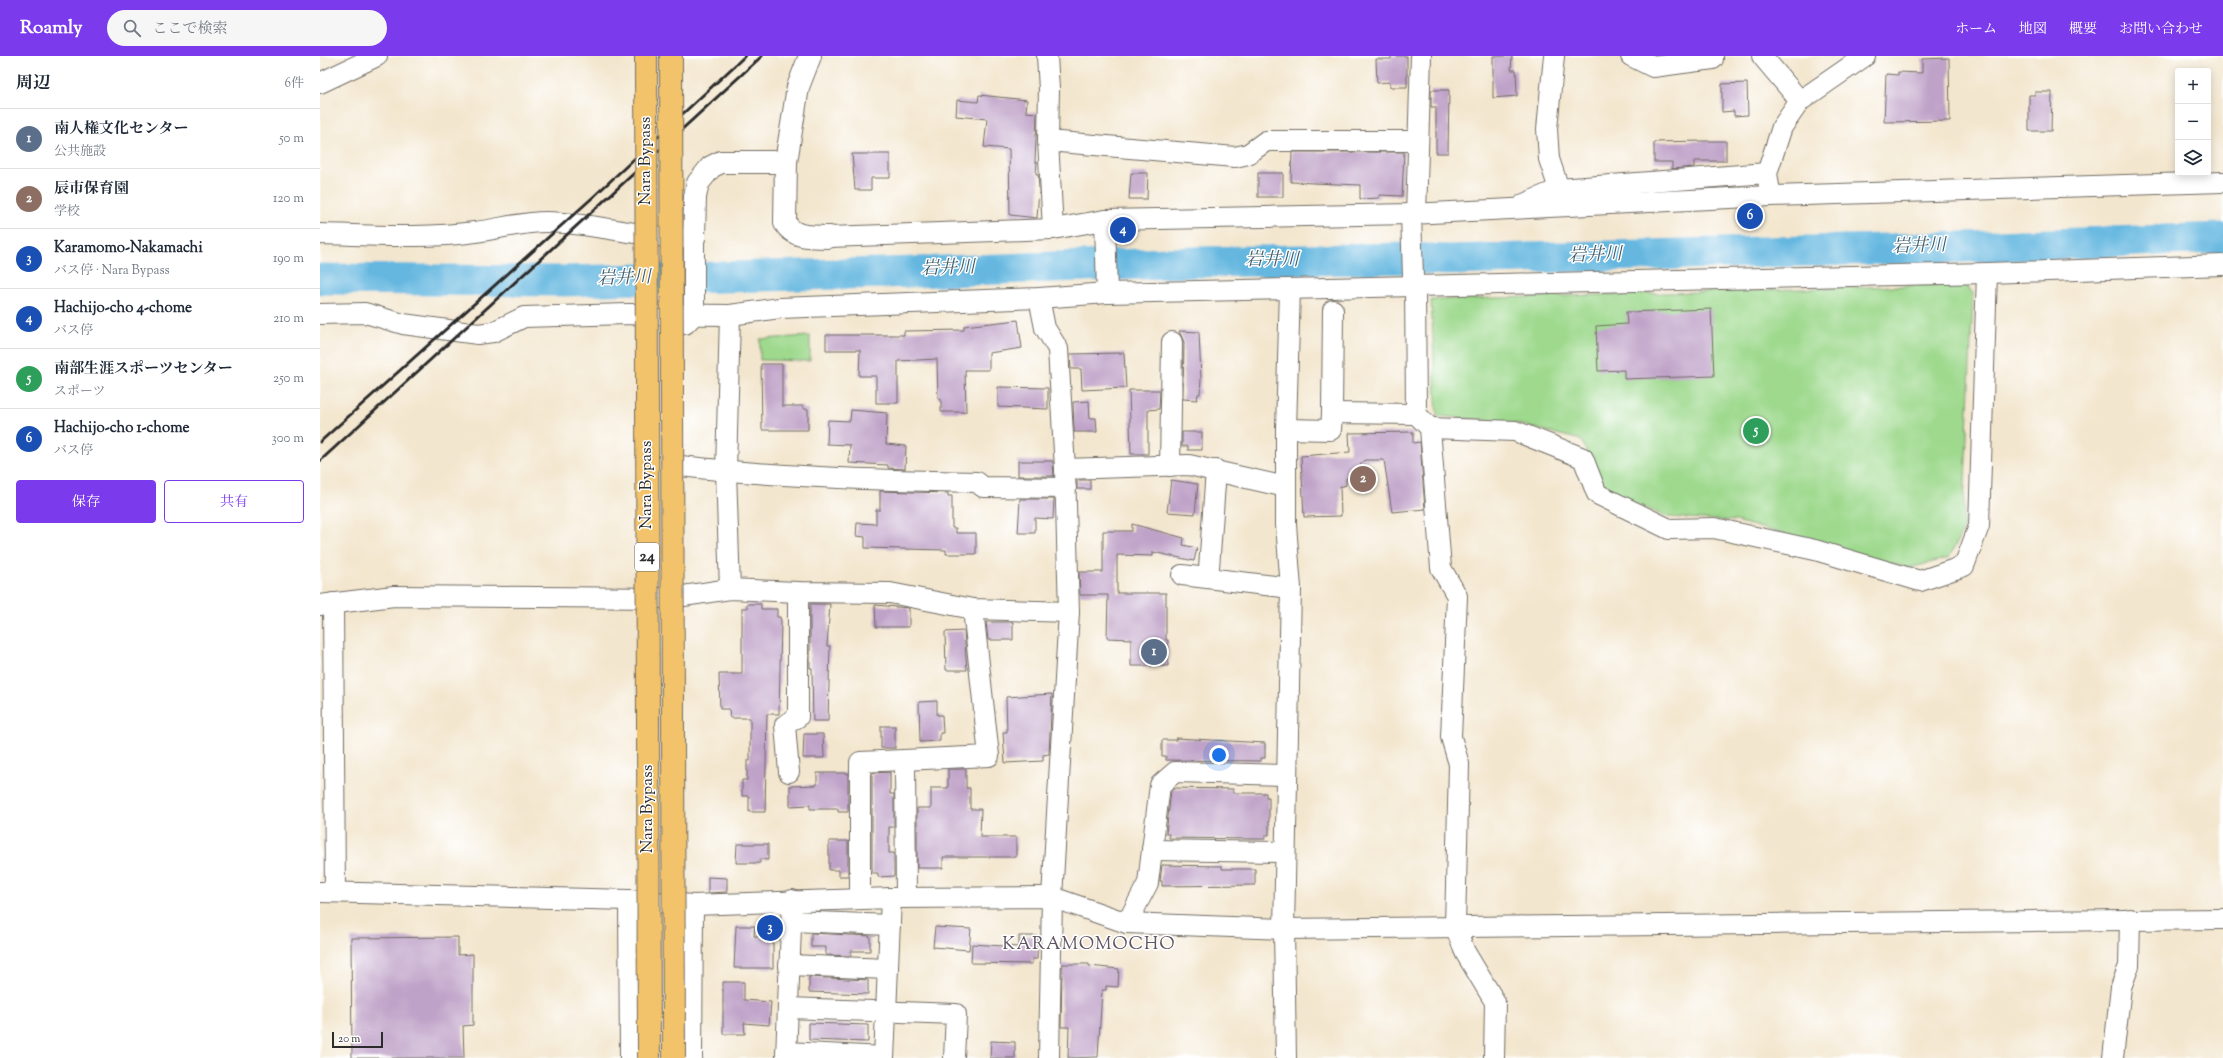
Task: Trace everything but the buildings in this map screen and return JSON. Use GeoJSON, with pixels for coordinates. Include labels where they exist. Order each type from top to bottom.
{"type":"FeatureCollection","features":[{"type":"Feature","properties":{"kind":"highway","name":"Nara Bypass"},"geometry":{"type":"LineString","coordinates":[[646,56],[650,1058]]}},
{"type":"Feature","properties":{"kind":"highway","name":"Nara Bypass"},"geometry":{"type":"LineString","coordinates":[[671,56],[674,1058]]}},
{"type":"Feature","properties":{"kind":"street"},"geometry":{"type":"LineString","coordinates":[[320,84],[377,56]]}},
{"type":"Feature","properties":{"kind":"street"},"geometry":{"type":"LineString","coordinates":[[810,56],[798,88],[786,162],[785,223],[790,231],[800,236],[1053,229],[1413,216],[1770,196],[2223,182]]}},
{"type":"Feature","properties":{"kind":"street"},"geometry":{"type":"LineString","coordinates":[[1047,56],[1049,89],[1048,141],[1053,229]]}},
{"type":"Feature","properties":{"kind":"street"},"geometry":{"type":"LineString","coordinates":[[1421,56],[1413,216],[1416,414],[1430,428],[1441,568],[1457,596],[1451,737],[1460,764],[1455,926],[1465,952],[1495,1002],[1494,1058]]}},
{"type":"Feature","properties":{"kind":"street"},"geometry":{"type":"LineString","coordinates":[[1554,56],[1547,129],[1549,159],[1559,189]]}},
{"type":"Feature","properties":{"kind":"street"},"geometry":{"type":"LineString","coordinates":[[1631,56],[1653,67],[1713,59],[1713,56]]}},
{"type":"Feature","properties":{"kind":"street"},"geometry":{"type":"LineString","coordinates":[[1762,56],[1800,101]]}},
{"type":"Feature","properties":{"kind":"street"},"geometry":{"type":"LineString","coordinates":[[1770,196],[1767,173],[1782,127],[1800,101],[1865,56]]}},
{"type":"Feature","properties":{"kind":"street"},"geometry":{"type":"LineString","coordinates":[[1048,141],[1235,157],[1248,154],[1266,141],[1417,141]]}},
{"type":"Feature","properties":{"kind":"street"},"geometry":{"type":"LineString","coordinates":[[670,904],[672,345],[679,330],[694,310],[695,197],[698,183],[711,167],[721,162],[786,162]]}},
{"type":"Feature","properties":{"kind":"street"},"geometry":{"type":"LineString","coordinates":[[1511,210],[1559,189],[1767,173]]}},
{"type":"Feature","properties":{"kind":"street"},"geometry":{"type":"LineString","coordinates":[[320,234],[428,235],[475,232],[511,224],[547,222],[595,227],[694,244]]}},
{"type":"Feature","properties":{"kind":"street"},"geometry":{"type":"LineString","coordinates":[[1105,226],[1107,289]]}},
{"type":"Feature","properties":{"kind":"street"},"geometry":{"type":"LineString","coordinates":[[320,314],[365,314],[403,324],[478,334],[493,332],[524,317],[627,314],[694,310],[730,316],[780,308],[1039,298],[1107,289],[1290,289],[1414,281],[1987,273],[2223,265]]}},
{"type":"Feature","properties":{"kind":"street"},"geometry":{"type":"LineString","coordinates":[[1430,428],[1515,431],[1583,458],[1597,494],[1669,529],[1714,528],[1815,550],[1920,580],[1964,566],[1979,526],[1987,273]]}},
{"type":"Feature","properties":{"kind":"street"},"geometry":{"type":"LineString","coordinates":[[1286,1058],[1284,929],[1291,588],[1286,525],[1286,430],[1290,289]]}},
{"type":"Feature","properties":{"kind":"street"},"geometry":{"type":"LineString","coordinates":[[1039,298],[1045,328],[1058,349],[1066,479],[1069,612],[1052,897],[1050,1058]]}},
{"type":"Feature","properties":{"kind":"street"},"geometry":{"type":"LineString","coordinates":[[1286,430],[1331,430],[1333,310]]}},
{"type":"Feature","properties":{"kind":"street"},"geometry":{"type":"LineString","coordinates":[[730,316],[726,472],[730,589]]}},
{"type":"Feature","properties":{"kind":"street"},"geometry":{"type":"LineString","coordinates":[[1170,466],[1172,342]]}},
{"type":"Feature","properties":{"kind":"street"},"geometry":{"type":"LineString","coordinates":[[1332,413],[1416,414]]}},
{"type":"Feature","properties":{"kind":"street"},"geometry":{"type":"LineString","coordinates":[[672,465],[726,472],[914,481],[977,482],[983,487],[1189,465],[1286,487]]}},
{"type":"Feature","properties":{"kind":"street"},"geometry":{"type":"LineString","coordinates":[[1209,568],[1216,470]]}},
{"type":"Feature","properties":{"kind":"street"},"geometry":{"type":"LineString","coordinates":[[1182,575],[1291,588]]}},
{"type":"Feature","properties":{"kind":"street"},"geometry":{"type":"LineString","coordinates":[[1069,612],[973,609],[890,593],[798,592],[730,589],[670,598],[394,596],[327,604],[328,892],[629,900],[693,905],[792,900],[1052,897],[1127,922],[1284,929],[2223,919]]}},
{"type":"Feature","properties":{"kind":"street"},"geometry":{"type":"LineString","coordinates":[[789,772],[785,725],[798,717],[798,592]]}},
{"type":"Feature","properties":{"kind":"street"},"geometry":{"type":"LineString","coordinates":[[860,899],[860,762],[989,756],[973,609]]}},
{"type":"Feature","properties":{"kind":"street"},"geometry":{"type":"LineString","coordinates":[[792,900],[786,1055],[884,1057],[890,925],[898,898],[905,760]]}},
{"type":"Feature","properties":{"kind":"street"},"geometry":{"type":"LineString","coordinates":[[1127,922],[1148,883],[1160,785],[1176,772],[1286,775]]}},
{"type":"Feature","properties":{"kind":"street"},"geometry":{"type":"LineString","coordinates":[[1152,850],[1285,852]]}},
{"type":"Feature","properties":{"kind":"street"},"geometry":{"type":"LineString","coordinates":[[629,900],[630,1058]]}},
{"type":"Feature","properties":{"kind":"street"},"geometry":{"type":"LineString","coordinates":[[692,1058],[693,905]]}},
{"type":"Feature","properties":{"kind":"street"},"geometry":{"type":"LineString","coordinates":[[2114,1058],[2121,987],[2129,966],[2130,919]]}},
{"type":"Feature","properties":{"kind":"street"},"geometry":{"type":"LineString","coordinates":[[791,920],[890,925]]}},
{"type":"Feature","properties":{"kind":"street"},"geometry":{"type":"LineString","coordinates":[[789,965],[888,969]]}},
{"type":"Feature","properties":{"kind":"street"},"geometry":{"type":"LineString","coordinates":[[788,1008],[956,1014],[954,1058]]}},
{"type":"Feature","properties":{"kind":"green space"},"geometry":{"type":"Polygon","coordinates":[[[1965,284],[1973,293],[1963,530],[1949,558],[1909,568],[1736,521],[1667,517],[1607,492],[1581,440],[1510,422],[1437,416],[1431,300],[1965,284]]]}},
{"type":"Feature","properties":{"kind":"green space"},"geometry":{"type":"Polygon","coordinates":[[[810,336],[810,361],[760,360],[760,339],[810,336]]]}},
{"type":"Feature","properties":{"kind":"waterway","name":"岩井川"},"geometry":{"type":"LineString","coordinates":[[320,279],[562,281],[883,273],[1197,262],[1409,258],[1447,260],[1962,247],[2223,238]]}},
{"type":"Feature","properties":{"kind":"railway"},"geometry":{"type":"LineString","coordinates":[[320,442],[591,199],[745,56]]}},
{"type":"Feature","properties":{"kind":"railway"},"geometry":{"type":"LineString","coordinates":[[320,461],[762,56]]}},
{"type":"Feature","properties":{"kind":"place","name":"Hachijo-cho 1-chome"},"geometry":{"type":"Point","coordinates":[1750,216]}},
{"type":"Feature","properties":{"kind":"place","name":"Hachijo-cho 4-chome"},"geometry":{"type":"Point","coordinates":[1123,230]}},
{"type":"Feature","properties":{"kind":"place","name":"南部生涯スポーツセンター"},"geometry":{"type":"Point","coordinates":[1756,431]}},
{"type":"Feature","properties":{"kind":"place","name":"辰市保育園"},"geometry":{"type":"Point","coordinates":[1363,479]}},
{"type":"Feature","properties":{"kind":"place","name":"南人権文化センター"},"geometry":{"type":"Point","coordinates":[1154,652]}},
{"type":"Feature","properties":{"kind":"place","name":"Karamomo-Nakamachi"},"geometry":{"type":"Point","coordinates":[770,928]}},
{"type":"Feature","properties":{"kind":"district","name":"KARAMOMOCHO"},"geometry":{"type":"Point","coordinates":[1089,945]}}]}
